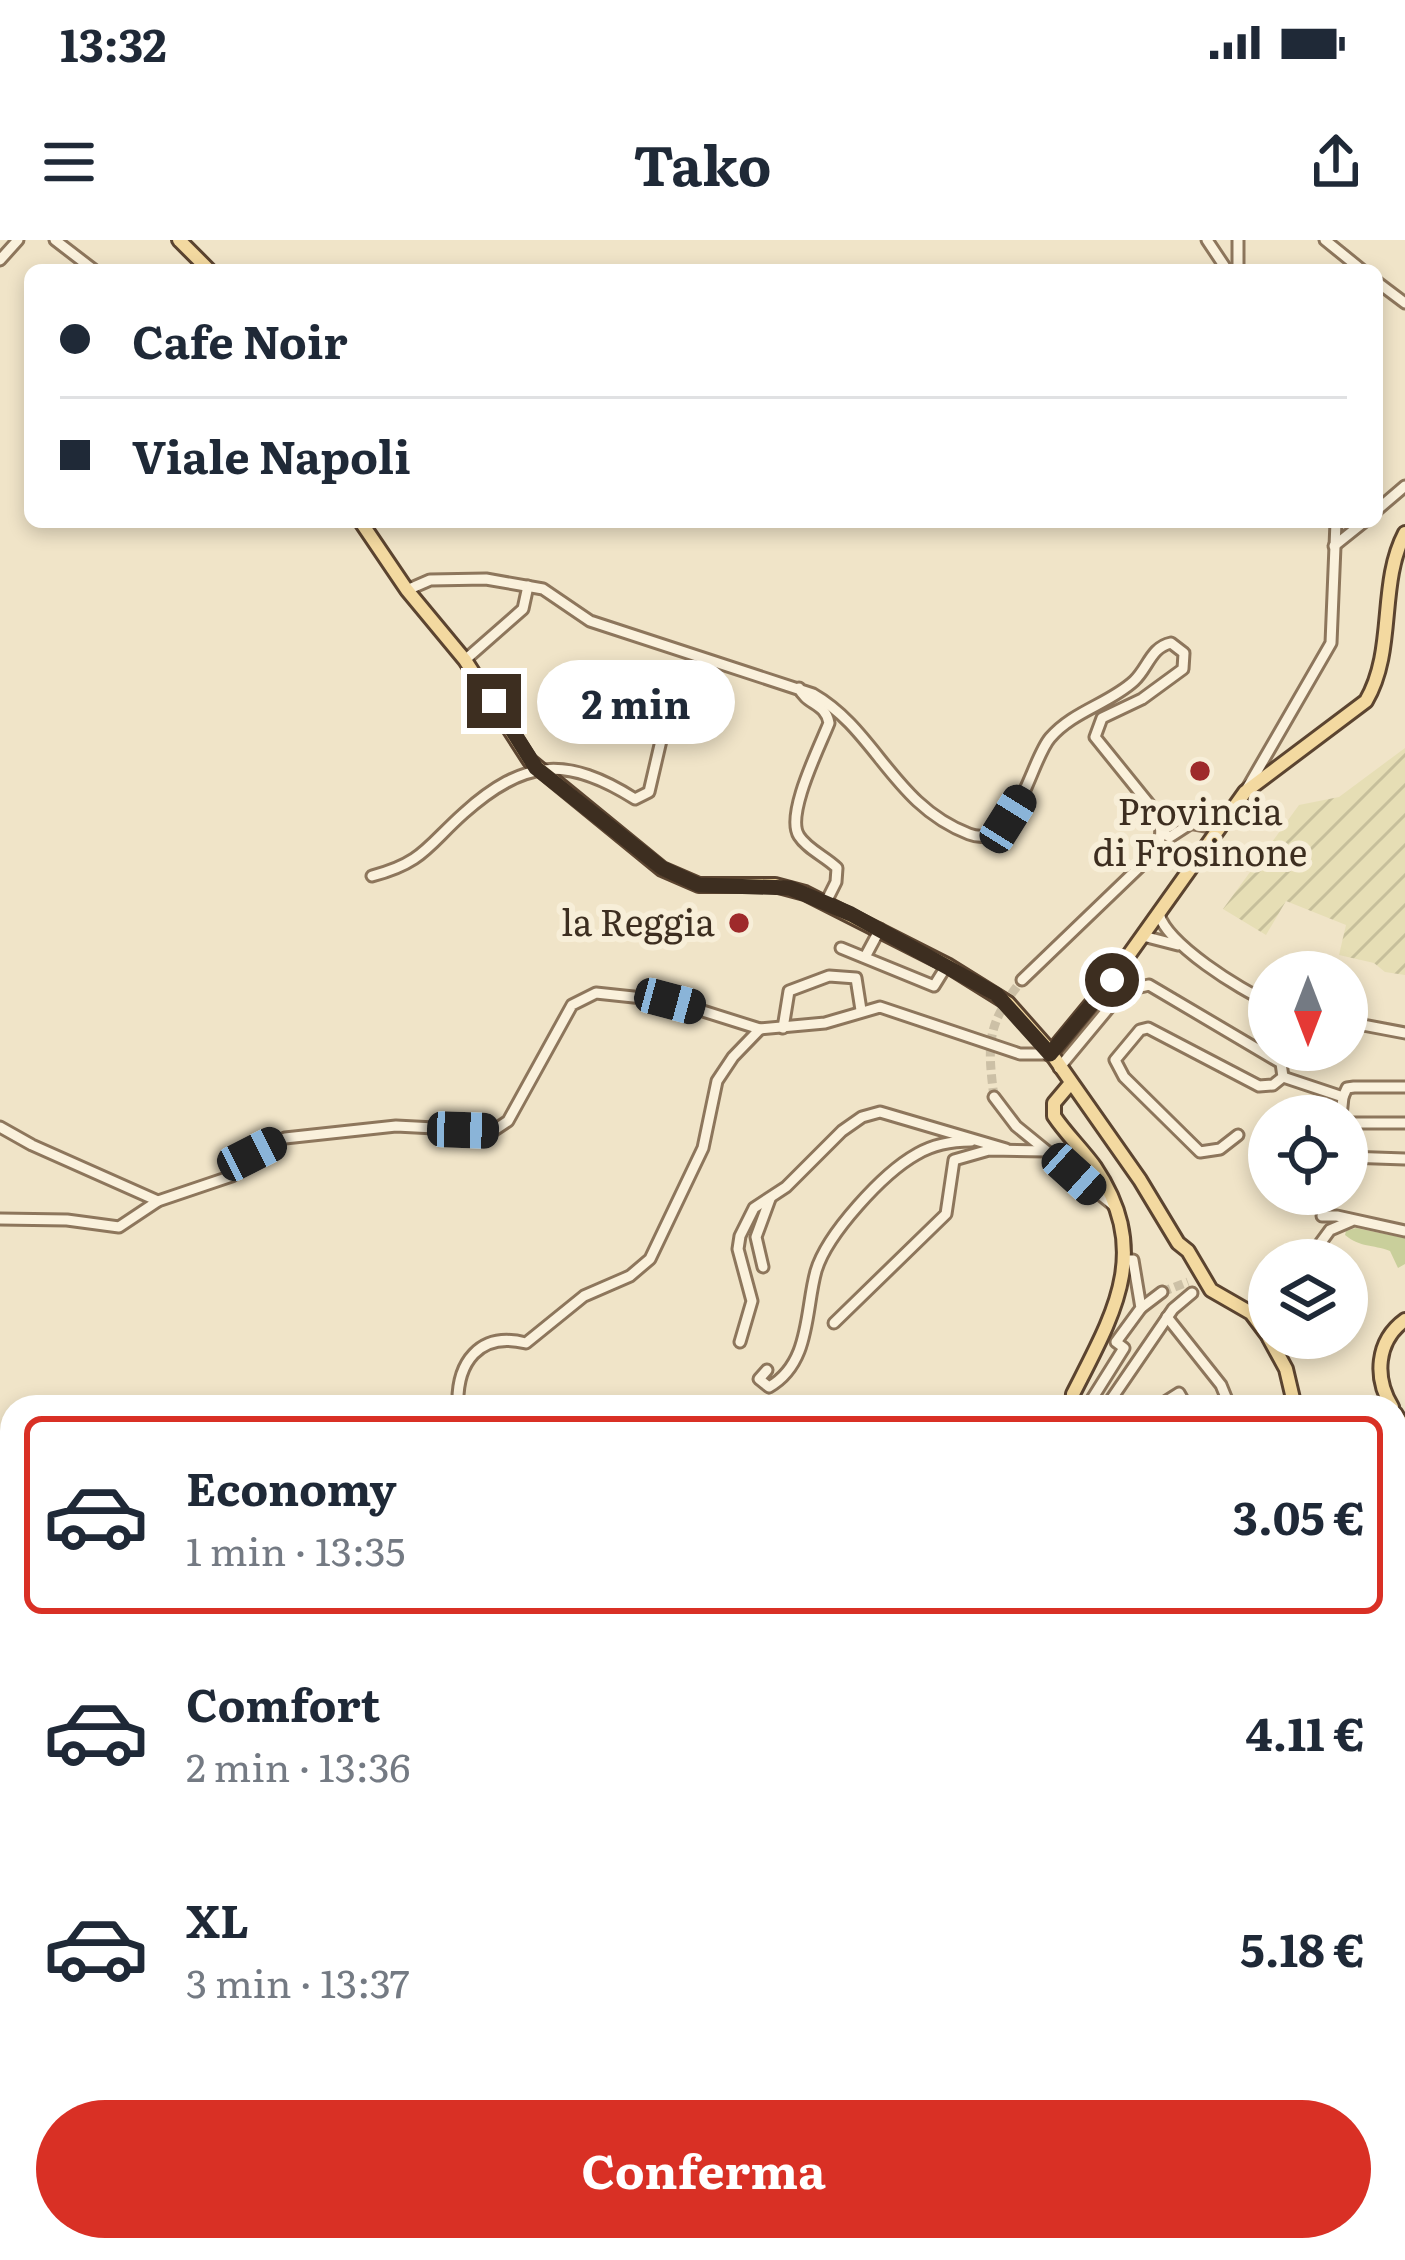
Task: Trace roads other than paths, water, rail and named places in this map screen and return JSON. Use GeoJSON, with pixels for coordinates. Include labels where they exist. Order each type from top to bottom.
{"type":"FeatureCollection","features":[{"type":"Feature","properties":{"kind":"main road"},"geometry":{"type":"LineString","coordinates":[[179,240],[203,264]]}},
{"type":"Feature","properties":{"kind":"main road"},"geometry":{"type":"LineString","coordinates":[[365,528],[407,590],[466,660],[536,768],[681,880],[718,887],[775,885],[826,902],[947,965],[1008,1003],[1140,1180],[1211,1290],[1248,1312]]}},
{"type":"Feature","properties":{"kind":"main road"},"geometry":{"type":"LineString","coordinates":[[1050,1054],[1160,914],[1246,792],[1366,701],[1383,650],[1394,558],[1405,533]]}},
{"type":"Feature","properties":{"kind":"main road"},"geometry":{"type":"LineString","coordinates":[[1070,1084],[1054,1103],[1054,1116],[1096,1168],[1124,1229],[1126,1260],[1114,1309],[1073,1395]]}},
{"type":"Feature","properties":{"kind":"main road"},"geometry":{"type":"LineString","coordinates":[[1387,1395],[1382,1353],[1394,1328],[1405,1321]]}},
{"type":"Feature","properties":{"kind":"main road"},"geometry":{"type":"LineString","coordinates":[[1282,1359],[1292,1395]]}},
{"type":"Feature","properties":{"kind":"street"},"geometry":{"type":"LineString","coordinates":[[0,260],[18,240]]}},
{"type":"Feature","properties":{"kind":"street"},"geometry":{"type":"LineString","coordinates":[[55,240],[86,264]]}},
{"type":"Feature","properties":{"kind":"street"},"geometry":{"type":"LineString","coordinates":[[1325,240],[1355,264]]}},
{"type":"Feature","properties":{"kind":"street"},"geometry":{"type":"LineString","coordinates":[[1246,792],[1331,643],[1336,528]]}},
{"type":"Feature","properties":{"kind":"street"},"geometry":{"type":"LineString","coordinates":[[1334,546],[1356,528]]}},
{"type":"Feature","properties":{"kind":"street"},"geometry":{"type":"LineString","coordinates":[[407,590],[430,580],[486,579],[543,589],[590,621],[799,688],[832,706],[918,806],[980,837],[1008,819],[1030,784],[1045,743],[1063,724],[1134,681],[1157,648],[1171,643],[1184,653],[1183,669],[1142,699],[1102,718],[1096,730],[1098,744],[1154,810],[1161,832],[1159,845],[1022,980]]}},
{"type":"Feature","properties":{"kind":"street"},"geometry":{"type":"LineString","coordinates":[[466,660],[523,609],[528,586]]}},
{"type":"Feature","properties":{"kind":"street"},"geometry":{"type":"LineString","coordinates":[[799,688],[821,706],[829,723],[802,793],[796,826],[800,839],[837,868],[826,902]]}},
{"type":"Feature","properties":{"kind":"street"},"geometry":{"type":"LineString","coordinates":[[372,876],[422,857],[465,811],[536,768],[564,770],[606,783],[635,799],[649,792],[663,732],[661,721],[634,716]]}},
{"type":"Feature","properties":{"kind":"street"},"geometry":{"type":"LineString","coordinates":[[1154,810],[1217,828]]}},
{"type":"Feature","properties":{"kind":"street"},"geometry":{"type":"LineString","coordinates":[[1161,832],[1184,822]]}},
{"type":"Feature","properties":{"kind":"street"},"geometry":{"type":"LineString","coordinates":[[1160,914],[1165,928],[1248,992]]}},
{"type":"Feature","properties":{"kind":"street"},"geometry":{"type":"LineString","coordinates":[[865,957],[880,929]]}},
{"type":"Feature","properties":{"kind":"street"},"geometry":{"type":"LineString","coordinates":[[1143,936],[1189,949]]}},
{"type":"Feature","properties":{"kind":"street"},"geometry":{"type":"LineString","coordinates":[[841,948],[934,986],[947,965]]}},
{"type":"Feature","properties":{"kind":"street"},"geometry":{"type":"LineString","coordinates":[[784,1028],[789,991],[829,976],[856,978],[861,1010]]}},
{"type":"Feature","properties":{"kind":"street"},"geometry":{"type":"LineString","coordinates":[[1059,1068],[1123,991],[1148,985],[1281,1064],[1283,1077]]}},
{"type":"Feature","properties":{"kind":"street"},"geometry":{"type":"LineString","coordinates":[[0,1220],[67,1220],[119,1227],[158,1201],[232,1176],[252,1154],[285,1138],[396,1126],[493,1131],[508,1120],[572,1005],[596,993],[670,1001],[760,1029],[825,1023],[861,1010],[891,1009],[1020,1054],[1050,1054]]}},
{"type":"Feature","properties":{"kind":"street"},"geometry":{"type":"LineString","coordinates":[[1368,1026],[1405,1033]]}},
{"type":"Feature","properties":{"kind":"street"},"geometry":{"type":"LineString","coordinates":[[1238,1136],[1220,1149],[1201,1152],[1124,1077],[1114,1060],[1140,1030],[1148,1028],[1259,1086],[1273,1085],[1283,1077]]}},
{"type":"Feature","properties":{"kind":"street"},"geometry":{"type":"LineString","coordinates":[[459,1395],[460,1373],[487,1343],[506,1339],[526,1343],[584,1295],[630,1276],[650,1258],[704,1148],[717,1081],[760,1029]]}},
{"type":"Feature","properties":{"kind":"street"},"geometry":{"type":"LineString","coordinates":[[1283,1077],[1337,1095]]}},
{"type":"Feature","properties":{"kind":"street"},"geometry":{"type":"LineString","coordinates":[[1344,1095],[1354,1087],[1405,1087]]}},
{"type":"Feature","properties":{"kind":"street"},"geometry":{"type":"LineString","coordinates":[[994,1096],[1006,1118],[1115,1206]]}},
{"type":"Feature","properties":{"kind":"street"},"geometry":{"type":"LineString","coordinates":[[740,1342],[752,1301],[740,1262],[740,1236],[754,1208],[862,1117],[880,1112],[1006,1148],[1046,1151]]}},
{"type":"Feature","properties":{"kind":"street"},"geometry":{"type":"LineString","coordinates":[[1368,1123],[1405,1123]]}},
{"type":"Feature","properties":{"kind":"street"},"geometry":{"type":"LineString","coordinates":[[0,1127],[158,1201]]}},
{"type":"Feature","properties":{"kind":"street"},"geometry":{"type":"LineString","coordinates":[[767,1370],[759,1379],[769,1387],[787,1370],[806,1334],[814,1275],[825,1245],[886,1178],[922,1151],[944,1143],[988,1143]]}},
{"type":"Feature","properties":{"kind":"street"},"geometry":{"type":"LineString","coordinates":[[834,1323],[946,1214],[954,1160],[1006,1148]]}},
{"type":"Feature","properties":{"kind":"street"},"geometry":{"type":"LineString","coordinates":[[1368,1158],[1405,1159]]}},
{"type":"Feature","properties":{"kind":"street"},"geometry":{"type":"LineString","coordinates":[[763,1267],[756,1237],[770,1199]]}},
{"type":"Feature","properties":{"kind":"street"},"geometry":{"type":"LineString","coordinates":[[1322,1216],[1405,1231]]}},
{"type":"Feature","properties":{"kind":"street"},"geometry":{"type":"LineString","coordinates":[[1323,1239],[1330,1229],[1356,1220]]}},
{"type":"Feature","properties":{"kind":"street"},"geometry":{"type":"LineString","coordinates":[[1126,1260],[1133,1260],[1141,1309]]}},
{"type":"Feature","properties":{"kind":"street"},"geometry":{"type":"LineString","coordinates":[[1095,1395],[1124,1348],[1116,1342],[1141,1309],[1162,1292]]}},
{"type":"Feature","properties":{"kind":"street"},"geometry":{"type":"LineString","coordinates":[[1114,1395],[1167,1317],[1192,1293]]}},
{"type":"Feature","properties":{"kind":"street"},"geometry":{"type":"LineString","coordinates":[[1167,1317],[1225,1395]]}},
{"type":"Feature","properties":{"kind":"tunnel"},"geometry":{"type":"LineString","coordinates":[[994,1097],[992,1034],[1022,980]]}},
{"type":"Feature","properties":{"kind":"tunnel"},"geometry":{"type":"LineString","coordinates":[[1162,1292],[1188,1282]]}},
{"type":"Feature","properties":{"kind":"place","name":"Provincia di Frosinone"},"geometry":{"type":"Point","coordinates":[1200,771]}},
{"type":"Feature","properties":{"kind":"place","name":"la Reggia"},"geometry":{"type":"Point","coordinates":[739,923]}}]}
